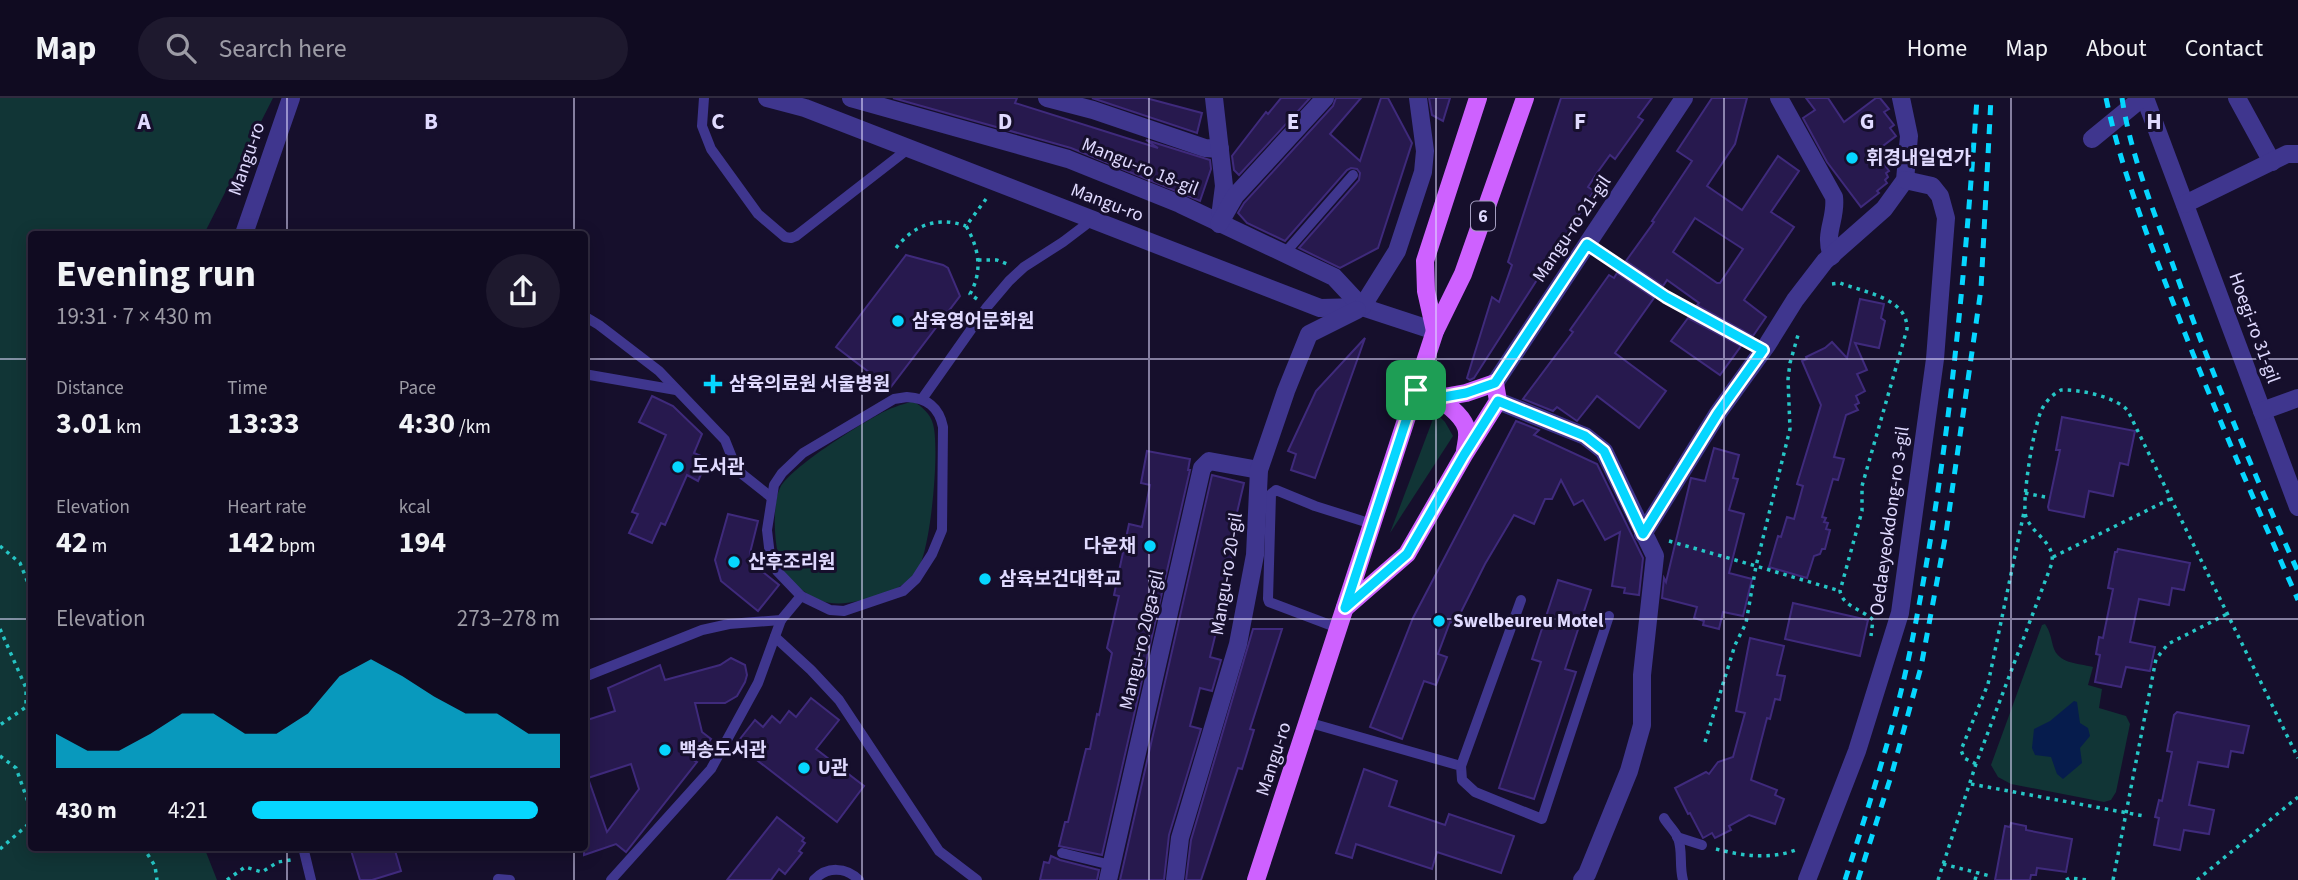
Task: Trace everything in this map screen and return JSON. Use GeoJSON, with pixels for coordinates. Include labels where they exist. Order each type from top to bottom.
{"type":"FeatureCollection","features":[{"type":"Feature","properties":{"kind":"main road","name":"6"},"geometry":{"type":"LineString","coordinates":[[1435,331],[1426,291],[1425,261],[1478,98]]}},
{"type":"Feature","properties":{"kind":"main road","name":"Mangu-ro"},"geometry":{"type":"LineString","coordinates":[[1256,880],[1435,331],[1463,274],[1525,98]]}},
{"type":"Feature","properties":{"kind":"main road"},"geometry":{"type":"LineString","coordinates":[[1345,608],[1407,554],[1498,401],[1495,383],[1466,393],[1438,398]]}},
{"type":"Feature","properties":{"kind":"main road"},"geometry":{"type":"LineString","coordinates":[[1416,390],[1438,398],[1466,426],[1464,455]]}},
{"type":"Feature","properties":{"kind":"street","name":"Mangu-ro"},"geometry":{"type":"LineString","coordinates":[[245,231],[291,98]]}},
{"type":"Feature","properties":{"kind":"street","name":"Mangu-ro"},"geometry":{"type":"LineString","coordinates":[[767,98],[805,108],[1320,308],[1362,307],[1435,331]]}},
{"type":"Feature","properties":{"kind":"street","name":"Mangu-ro 18-gil"},"geometry":{"type":"LineString","coordinates":[[851,98],[892,104],[1068,159],[1180,204],[1334,277],[1362,307]]}},
{"type":"Feature","properties":{"kind":"street"},"geometry":{"type":"LineString","coordinates":[[1047,98],[1093,110],[1205,148],[1220,149]]}},
{"type":"Feature","properties":{"kind":"street"},"geometry":{"type":"LineString","coordinates":[[1219,224],[1236,196],[1325,98]]}},
{"type":"Feature","properties":{"kind":"street"},"geometry":{"type":"LineString","coordinates":[[1362,307],[1397,251],[1423,172],[1425,151],[1418,98]]}},
{"type":"Feature","properties":{"kind":"street","name":"Mangu-ro 21-gil"},"geometry":{"type":"LineString","coordinates":[[1495,383],[1684,98]]}},
{"type":"Feature","properties":{"kind":"street"},"geometry":{"type":"LineString","coordinates":[[1779,98],[1834,197],[1835,206],[1827,239],[1832,256]]}},
{"type":"Feature","properties":{"kind":"street"},"geometry":{"type":"LineString","coordinates":[[1643,534],[1718,413],[1796,300],[1832,256],[1884,209],[1905,180],[1909,136],[1901,98]]}},
{"type":"Feature","properties":{"kind":"street"},"geometry":{"type":"LineString","coordinates":[[2092,139],[2143,98]]}},
{"type":"Feature","properties":{"kind":"street","name":"Hoegi-ro 31-gil"},"geometry":{"type":"LineString","coordinates":[[2143,98],[2298,507]]}},
{"type":"Feature","properties":{"kind":"street"},"geometry":{"type":"LineString","coordinates":[[2237,98],[2272,162]]}},
{"type":"Feature","properties":{"kind":"street"},"geometry":{"type":"LineString","coordinates":[[1210,99],[1224,186],[1219,224]]}},
{"type":"Feature","properties":{"kind":"street"},"geometry":{"type":"LineString","coordinates":[[2185,204],[2287,155],[2298,154]]}},
{"type":"Feature","properties":{"kind":"street","name":"Oedaeyeokdong-ro 3-gil"},"geometry":{"type":"LineString","coordinates":[[1807,880],[1857,751],[1902,599],[1935,359],[1945,218],[1940,196],[1932,186],[1905,180]]}},
{"type":"Feature","properties":{"kind":"street","name":"Mangu-ro 20-gil"},"geometry":{"type":"LineString","coordinates":[[1175,880],[1180,838],[1238,644],[1255,555],[1259,470],[1309,334],[1362,307]]}},
{"type":"Feature","properties":{"kind":"street"},"geometry":{"type":"LineString","coordinates":[[2262,411],[2298,398]]}},
{"type":"Feature","properties":{"kind":"street"},"geometry":{"type":"LineString","coordinates":[[1498,401],[1585,436],[1604,451],[1654,556],[1642,675],[1642,725],[1629,771],[1587,874],[1582,880]]}},
{"type":"Feature","properties":{"kind":"street","name":"Mangu-ro 20ga-gil"},"geometry":{"type":"LineString","coordinates":[[1109,873],[1202,468],[1209,461],[1259,470]]}},
{"type":"Feature","properties":{"kind":"lane"},"geometry":{"type":"LineString","coordinates":[[704,98],[702,126],[710,149],[758,214],[791,239],[908,149]]}},
{"type":"Feature","properties":{"kind":"lane"},"geometry":{"type":"LineString","coordinates":[[1284,254],[1353,174]]}},
{"type":"Feature","properties":{"kind":"lane"},"geometry":{"type":"LineString","coordinates":[[922,399],[987,307],[1024,267],[1092,220]]}},
{"type":"Feature","properties":{"kind":"lane"},"geometry":{"type":"LineString","coordinates":[[1587,244],[1666,297],[1763,350]]}},
{"type":"Feature","properties":{"kind":"lane"},"geometry":{"type":"LineString","coordinates":[[588,319],[659,372],[725,440],[737,470],[771,497]]}},
{"type":"Feature","properties":{"kind":"lane"},"geometry":{"type":"LineString","coordinates":[[588,375],[676,390]]}},
{"type":"Feature","properties":{"kind":"lane"},"geometry":{"type":"LineString","coordinates":[[894,399],[922,399],[936,410],[943,426],[942,530],[928,562],[903,591],[844,611],[830,610],[801,596],[777,571],[770,556],[767,530],[771,497],[777,480],[809,448],[894,399]]}},
{"type":"Feature","properties":{"kind":"lane"},"geometry":{"type":"LineString","coordinates":[[1338,628],[1273,604],[1268,599],[1271,494],[1276,490],[1372,524]]}},
{"type":"Feature","properties":{"kind":"lane"},"geometry":{"type":"LineString","coordinates":[[611,880],[711,769],[758,683],[781,620],[801,596]]}},
{"type":"Feature","properties":{"kind":"lane"},"geometry":{"type":"LineString","coordinates":[[1521,600],[1461,766],[1462,780],[1475,792],[1542,819],[1609,616]]}},
{"type":"Feature","properties":{"kind":"lane"},"geometry":{"type":"LineString","coordinates":[[588,675],[702,631],[729,624],[781,620]]}},
{"type":"Feature","properties":{"kind":"lane"},"geometry":{"type":"LineString","coordinates":[[775,638],[839,700],[939,851],[977,880]]}},
{"type":"Feature","properties":{"kind":"lane"},"geometry":{"type":"LineString","coordinates":[[1307,722],[1461,766]]}},
{"type":"Feature","properties":{"kind":"lane"},"geometry":{"type":"LineString","coordinates":[[1664,818],[1677,837],[1683,880]]}},
{"type":"Feature","properties":{"kind":"lane"},"geometry":{"type":"LineString","coordinates":[[1677,837],[1702,845]]}},
{"type":"Feature","properties":{"kind":"lane"},"geometry":{"type":"LineString","coordinates":[[304,852],[311,880]]}},
{"type":"Feature","properties":{"kind":"lane"},"geometry":{"type":"LineString","coordinates":[[1062,853],[1109,873]]}},
{"type":"Feature","properties":{"kind":"lane"},"geometry":{"type":"LineString","coordinates":[[814,880],[828,871],[838,870],[848,872],[859,880]]}},
{"type":"Feature","properties":{"kind":"lane"},"geometry":{"type":"LineString","coordinates":[[498,879],[510,880]]}},
{"type":"Feature","properties":{"kind":"path"},"geometry":{"type":"LineString","coordinates":[[966,226],[989,195]]}},
{"type":"Feature","properties":{"kind":"path"},"geometry":{"type":"LineString","coordinates":[[896,248],[917,227],[939,223],[966,226],[973,238],[978,260],[977,281],[970,294],[987,307]]}},
{"type":"Feature","properties":{"kind":"path"},"geometry":{"type":"LineString","coordinates":[[978,260],[997,260],[1008,264]]}},
{"type":"Feature","properties":{"kind":"path"},"geometry":{"type":"LineString","coordinates":[[1825,287],[1840,283],[1891,302],[1903,310],[1907,321],[1907,329],[1862,486],[1862,511],[1840,591],[1841,598],[1846,603],[1873,620],[1870,638]]}},
{"type":"Feature","properties":{"kind":"path"},"geometry":{"type":"LineString","coordinates":[[1705,742],[1735,646],[1745,623],[1756,566],[1789,437],[1790,363],[1801,327]]}},
{"type":"Feature","properties":{"kind":"path"},"geometry":{"type":"LineString","coordinates":[[1937,880],[1976,764],[2053,557],[2049,546],[2027,520],[2025,493],[2041,410],[2057,391],[2068,390],[2112,399],[2124,406],[2298,758]]}},
{"type":"Feature","properties":{"kind":"path"},"geometry":{"type":"LineString","coordinates":[[2025,493],[2045,497]]}},
{"type":"Feature","properties":{"kind":"path"},"geometry":{"type":"LineString","coordinates":[[2053,557],[2171,499]]}},
{"type":"Feature","properties":{"kind":"path"},"geometry":{"type":"LineString","coordinates":[[1976,764],[1964,758],[1961,750],[1988,684],[2025,510]]}},
{"type":"Feature","properties":{"kind":"path"},"geometry":{"type":"LineString","coordinates":[[1643,534],[1840,591]]}},
{"type":"Feature","properties":{"kind":"path"},"geometry":{"type":"LineString","coordinates":[[0,546],[20,564],[28,583]]}},
{"type":"Feature","properties":{"kind":"path"},"geometry":{"type":"LineString","coordinates":[[2113,880],[2156,659],[2168,644],[2227,614]]}},
{"type":"Feature","properties":{"kind":"path"},"geometry":{"type":"LineString","coordinates":[[0,629],[26,688],[26,707],[0,724]]}},
{"type":"Feature","properties":{"kind":"path"},"geometry":{"type":"LineString","coordinates":[[0,756],[16,768],[28,802]]}},
{"type":"Feature","properties":{"kind":"path"},"geometry":{"type":"LineString","coordinates":[[1970,783],[2144,816]]}},
{"type":"Feature","properties":{"kind":"path"},"geometry":{"type":"LineString","coordinates":[[2197,880],[2298,797]]}},
{"type":"Feature","properties":{"kind":"path"},"geometry":{"type":"LineString","coordinates":[[0,849],[28,824]]}},
{"type":"Feature","properties":{"kind":"path"},"geometry":{"type":"LineString","coordinates":[[1702,845],[1758,856],[1786,854],[1802,847]]}},
{"type":"Feature","properties":{"kind":"path"},"geometry":{"type":"LineString","coordinates":[[146,851],[155,866],[157,880]]}},
{"type":"Feature","properties":{"kind":"path"},"geometry":{"type":"LineString","coordinates":[[227,880],[245,867],[262,872],[304,852]]}},
{"type":"Feature","properties":{"kind":"path"},"geometry":{"type":"LineString","coordinates":[[1943,864],[1990,876]]}},
{"type":"Feature","properties":{"kind":"path"},"geometry":{"type":"LineString","coordinates":[[1975,880],[1977,873]]}},
{"type":"Feature","properties":{"kind":"path"},"geometry":{"type":"LineString","coordinates":[[2066,880],[2088,880]]}},
{"type":"Feature","properties":{"kind":"green space"},"geometry":{"type":"Polygon","coordinates":[[[0,98],[273,98],[206,231],[28,231],[28,851],[206,851],[217,880],[0,880],[0,98]]]}},
{"type":"Feature","properties":{"kind":"green space"},"geometry":{"type":"Polygon","coordinates":[[[913,401],[930,417],[935,436],[931,518],[919,567],[902,585],[878,596],[845,603],[816,599],[791,582],[782,568],[776,545],[775,519],[780,488],[810,459],[840,438],[882,413],[913,401]]]}},
{"type":"Feature","properties":{"kind":"green space"},"geometry":{"type":"Polygon","coordinates":[[[1438,415],[1453,436],[1390,533],[1433,419],[1438,415]]]}},
{"type":"Feature","properties":{"kind":"green space"},"geometry":{"type":"Polygon","coordinates":[[[2045,624],[2059,656],[2069,662],[2093,667],[2088,685],[2102,689],[2099,708],[2126,716],[2130,724],[2116,792],[2111,800],[2104,802],[2011,784],[1998,777],[1991,765],[2042,625],[2045,624]]]}},
{"type":"Feature","properties":{"kind":"water"},"geometry":{"type":"Polygon","coordinates":[[[2074,701],[2077,702],[2080,723],[2088,728],[2090,736],[2080,748],[2082,763],[2063,779],[2057,774],[2051,757],[2035,755],[2032,748],[2034,729],[2050,721],[2074,701]]]}},
{"type":"Feature","properties":{"kind":"building"},"geometry":{"type":"Polygon","coordinates":[[[893,98],[1017,98],[1015,103],[1158,148],[1146,140],[1210,160],[1211,169],[1200,201],[1071,148],[893,98]]]}},
{"type":"Feature","properties":{"kind":"building"},"geometry":{"type":"Polygon","coordinates":[[[1092,98],[1146,98],[1202,113],[1197,133],[1092,98]]]}},
{"type":"Feature","properties":{"kind":"building"},"geometry":{"type":"Polygon","coordinates":[[[1281,98],[1310,98],[1239,175],[1234,170],[1232,156],[1266,112],[1268,114],[1281,98]]]}},
{"type":"Feature","properties":{"kind":"building"},"geometry":{"type":"Polygon","coordinates":[[[1336,98],[1361,98],[1330,134],[1360,161],[1381,98],[1388,98],[1412,143],[1378,248],[1340,268],[1299,248],[1359,180],[1360,173],[1357,169],[1347,170],[1285,241],[1247,223],[1238,213],[1244,203],[1333,106],[1336,98]]]}},
{"type":"Feature","properties":{"kind":"building"},"geometry":{"type":"Polygon","coordinates":[[[1429,98],[1450,98],[1443,121],[1432,115],[1429,98]]]}},
{"type":"Feature","properties":{"kind":"building"},"geometry":{"type":"Polygon","coordinates":[[[1561,98],[1652,98],[1638,117],[1643,120],[1615,159],[1610,155],[1597,173],[1588,187],[1594,191],[1474,378],[1470,380],[1467,378],[1492,297],[1499,302],[1512,265],[1508,262],[1561,98]]]}},
{"type":"Feature","properties":{"kind":"building"},"geometry":{"type":"Polygon","coordinates":[[[1712,98],[1747,98],[1735,144],[1707,186],[1742,210],[1778,156],[1799,171],[1771,212],[1794,227],[1744,300],[1766,317],[1753,336],[1697,305],[1699,303],[1667,280],[1663,286],[1626,261],[1692,161],[1677,151],[1712,98]],[[1695,218],[1673,252],[1720,283],[1743,249],[1695,218]]]}},
{"type":"Feature","properties":{"kind":"building","name":"휘경내일연가"},"geometry":{"type":"Polygon","coordinates":[[[1806,98],[1828,98],[1844,122],[1876,98],[1880,98],[1889,109],[1884,112],[1894,125],[1890,128],[1896,136],[1875,152],[1889,171],[1886,173],[1887,183],[1861,207],[1827,162],[1803,118],[1815,110],[1806,98]]]}},
{"type":"Feature","properties":{"kind":"building","name":"삼육영어문화원"},"geometry":{"type":"Polygon","coordinates":[[[906,255],[948,268],[960,296],[890,388],[836,347],[906,255]]]}},
{"type":"Feature","properties":{"kind":"building"},"geometry":{"type":"Polygon","coordinates":[[[1617,273],[1654,298],[1615,353],[1666,391],[1639,428],[1597,396],[1577,421],[1557,407],[1553,411],[1523,399],[1573,332],[1570,330],[1609,275],[1614,278],[1617,273]]]}},
{"type":"Feature","properties":{"kind":"building"},"geometry":{"type":"Polygon","coordinates":[[[1860,299],[1884,304],[1881,318],[1885,321],[1879,348],[1855,343],[1867,370],[1857,374],[1865,391],[1856,396],[1859,403],[1855,405],[1858,410],[1846,415],[1834,457],[1844,459],[1838,480],[1833,479],[1822,517],[1826,518],[1824,522],[1828,523],[1826,529],[1830,530],[1825,549],[1814,556],[1807,578],[1769,567],[1787,517],[1794,519],[1803,486],[1797,484],[1821,405],[1802,361],[1832,342],[1847,358],[1860,299]]]}},
{"type":"Feature","properties":{"kind":"building"},"geometry":{"type":"Polygon","coordinates":[[[1688,318],[1741,346],[1720,375],[1671,341],[1688,318]]]}},
{"type":"Feature","properties":{"kind":"building"},"geometry":{"type":"Polygon","coordinates":[[[1365,338],[1315,478],[1291,470],[1296,454],[1288,451],[1316,391],[1365,338]]]}},
{"type":"Feature","properties":{"kind":"building","name":"도서관"},"geometry":{"type":"Polygon","coordinates":[[[652,396],[673,406],[702,434],[694,453],[708,459],[698,481],[687,475],[665,525],[661,523],[652,543],[629,533],[638,514],[632,512],[666,435],[639,422],[652,396]]]}},
{"type":"Feature","properties":{"kind":"building"},"geometry":{"type":"Polygon","coordinates":[[[2062,417],[2135,431],[2128,465],[2120,463],[2113,496],[2089,491],[2084,517],[2049,510],[2048,507],[2060,450],[2056,450],[2062,417]]]}},
{"type":"Feature","properties":{"kind":"building"},"geometry":{"type":"Polygon","coordinates":[[[1516,421],[1539,430],[1534,435],[1597,464],[1643,558],[1639,595],[1624,593],[1625,588],[1612,586],[1620,532],[1605,540],[1583,500],[1574,505],[1561,480],[1552,499],[1545,499],[1534,524],[1514,515],[1485,564],[1455,624],[1450,622],[1438,654],[1447,657],[1436,685],[1424,681],[1402,739],[1370,727],[1413,618],[1516,421]]]}},
{"type":"Feature","properties":{"kind":"building"},"geometry":{"type":"Polygon","coordinates":[[[1714,448],[1739,455],[1733,478],[1738,479],[1729,510],[1744,514],[1729,573],[1752,579],[1743,616],[1723,612],[1719,629],[1703,625],[1704,621],[1694,618],[1697,607],[1662,598],[1664,578],[1666,582],[1691,478],[1705,481],[1714,448]]]}},
{"type":"Feature","properties":{"kind":"building"},"geometry":{"type":"Polygon","coordinates":[[[1147,451],[1190,459],[1190,470],[1102,855],[1059,846],[1065,822],[1068,822],[1086,749],[1090,749],[1097,714],[1099,715],[1112,653],[1107,648],[1119,596],[1114,595],[1129,524],[1142,527],[1150,485],[1141,483],[1147,451]]]}},
{"type":"Feature","properties":{"kind":"building"},"geometry":{"type":"Polygon","coordinates":[[[1212,475],[1244,483],[1235,521],[1239,522],[1225,595],[1210,657],[1221,660],[1212,691],[1200,688],[1190,726],[1201,729],[1169,835],[1164,880],[1120,880],[1212,475]]]}},
{"type":"Feature","properties":{"kind":"building","name":"산후조리원"},"geometry":{"type":"Polygon","coordinates":[[[728,514],[758,521],[750,553],[753,564],[779,585],[758,611],[721,581],[715,560],[728,514]]]}},
{"type":"Feature","properties":{"kind":"building"},"geometry":{"type":"Polygon","coordinates":[[[2118,549],[2190,563],[2184,590],[2172,588],[2169,605],[2139,599],[2130,642],[2155,647],[2150,671],[2126,667],[2121,687],[2095,682],[2100,655],[2096,654],[2099,637],[2103,638],[2113,589],[2108,588],[2115,552],[2118,549]]]}},
{"type":"Feature","properties":{"kind":"building"},"geometry":{"type":"Polygon","coordinates":[[[1558,580],[1591,590],[1565,669],[1576,672],[1534,799],[1499,788],[1541,662],[1532,659],[1558,580]]]}},
{"type":"Feature","properties":{"kind":"building"},"geometry":{"type":"Polygon","coordinates":[[[1793,603],[1868,620],[1860,656],[1785,639],[1793,603]]]}},
{"type":"Feature","properties":{"kind":"building"},"geometry":{"type":"Polygon","coordinates":[[[1253,629],[1282,629],[1250,729],[1254,730],[1242,769],[1238,768],[1201,880],[1186,880],[1191,840],[1253,629]]]}},
{"type":"Feature","properties":{"kind":"building"},"geometry":{"type":"Polygon","coordinates":[[[1750,638],[1784,646],[1777,675],[1785,676],[1780,700],[1775,699],[1770,719],[1767,718],[1751,780],[1777,790],[1775,795],[1784,799],[1775,824],[1749,815],[1729,826],[1731,830],[1715,838],[1712,833],[1703,838],[1675,788],[1706,772],[1709,774],[1718,762],[1733,757],[1745,713],[1736,711],[1750,638]]]}},
{"type":"Feature","properties":{"kind":"building","name":"백송도서관"},"geometry":{"type":"Polygon","coordinates":[[[731,658],[745,665],[747,675],[737,696],[725,703],[695,703],[702,732],[711,739],[695,761],[697,762],[626,852],[616,844],[584,855],[584,851],[588,851],[588,778],[588,720],[615,711],[608,688],[660,665],[665,680],[720,665],[731,658]],[[631,764],[588,778],[607,832],[639,789],[631,764]]]}},
{"type":"Feature","properties":{"kind":"building","name":"U관"},"geometry":{"type":"Polygon","coordinates":[[[811,698],[839,720],[816,749],[864,786],[837,822],[736,744],[755,720],[763,727],[772,716],[780,723],[789,711],[796,717],[811,698]]]}},
{"type":"Feature","properties":{"kind":"building"},"geometry":{"type":"Polygon","coordinates":[[[2177,712],[2249,726],[2243,753],[2231,751],[2228,767],[2198,762],[2189,805],[2214,810],[2209,834],[2184,830],[2180,850],[2154,845],[2159,818],[2155,817],[2159,800],[2162,801],[2172,752],[2167,751],[2174,715],[2177,712]]]}},
{"type":"Feature","properties":{"kind":"building"},"geometry":{"type":"Polygon","coordinates":[[[1364,769],[1397,781],[1389,806],[1445,825],[1449,814],[1514,836],[1501,873],[1437,852],[1432,869],[1356,844],[1352,858],[1336,853],[1364,769]]]}},
{"type":"Feature","properties":{"kind":"building"},"geometry":{"type":"Polygon","coordinates":[[[777,817],[804,838],[802,841],[805,843],[799,851],[802,853],[785,874],[779,869],[771,880],[727,880],[777,817]]]}},
{"type":"Feature","properties":{"kind":"building"},"geometry":{"type":"Polygon","coordinates":[[[2011,823],[2026,826],[2026,830],[2072,839],[2066,872],[2037,868],[2036,875],[2031,875],[2030,880],[1995,880],[2005,826],[2010,827],[2011,823]]]}},
{"type":"Feature","properties":{"kind":"building"},"geometry":{"type":"Polygon","coordinates":[[[351,851],[395,851],[401,871],[372,880],[360,880],[351,851]]]}},
{"type":"Feature","properties":{"kind":"building"},"geometry":{"type":"Polygon","coordinates":[[[1051,856],[1099,870],[1097,880],[1040,880],[1044,862],[1049,863],[1051,856]]]}},
{"type":"Feature","properties":{"kind":"railway"},"geometry":{"type":"LineString","coordinates":[[1845,880],[1895,716],[1922,591],[1952,381],[1977,98]]}},
{"type":"Feature","properties":{"kind":"railway"},"geometry":{"type":"LineString","coordinates":[[1858,880],[1892,773],[1921,667],[1946,533],[1981,289],[1991,98]]}},
{"type":"Feature","properties":{"kind":"railway"},"geometry":{"type":"LineString","coordinates":[[2106,98],[2127,177],[2164,280],[2298,600]]}},
{"type":"Feature","properties":{"kind":"railway"},"geometry":{"type":"LineString","coordinates":[[2122,98],[2141,176],[2183,292],[2230,413],[2298,572]]}},
{"type":"Feature","properties":{"kind":"place","name":"휘경내일연가"},"geometry":{"type":"Point","coordinates":[1852,158]}},
{"type":"Feature","properties":{"kind":"place","name":"삼육영어문화원"},"geometry":{"type":"Point","coordinates":[898,321]}},
{"type":"Feature","properties":{"kind":"place","name":"삼육의료원 서울병원"},"geometry":{"type":"Point","coordinates":[713,384]}},
{"type":"Feature","properties":{"kind":"place","name":"도서관"},"geometry":{"type":"Point","coordinates":[678,467]}},
{"type":"Feature","properties":{"kind":"place","name":"다운채"},"geometry":{"type":"Point","coordinates":[1150,546]}},
{"type":"Feature","properties":{"kind":"place","name":"산후조리원"},"geometry":{"type":"Point","coordinates":[734,562]}},
{"type":"Feature","properties":{"kind":"place","name":"삼육보건대학교"},"geometry":{"type":"Point","coordinates":[985,579]}},
{"type":"Feature","properties":{"kind":"place","name":"Swelbeureu Motel"},"geometry":{"type":"Point","coordinates":[1439,621]}},
{"type":"Feature","properties":{"kind":"place","name":"백송도서관"},"geometry":{"type":"Point","coordinates":[665,750]}},
{"type":"Feature","properties":{"kind":"place","name":"U관"},"geometry":{"type":"Point","coordinates":[804,768]}},
{"type":"Feature","properties":{"kind":"route"},"geometry":{"type":"LineString","coordinates":[[1587,244],[1666,297],[1763,350],[1687,460],[1643,534],[1604,451],[1585,436],[1498,401],[1407,554],[1345,608],[1416,390],[1438,398],[1466,393],[1495,383],[1587,244]]}}]}
